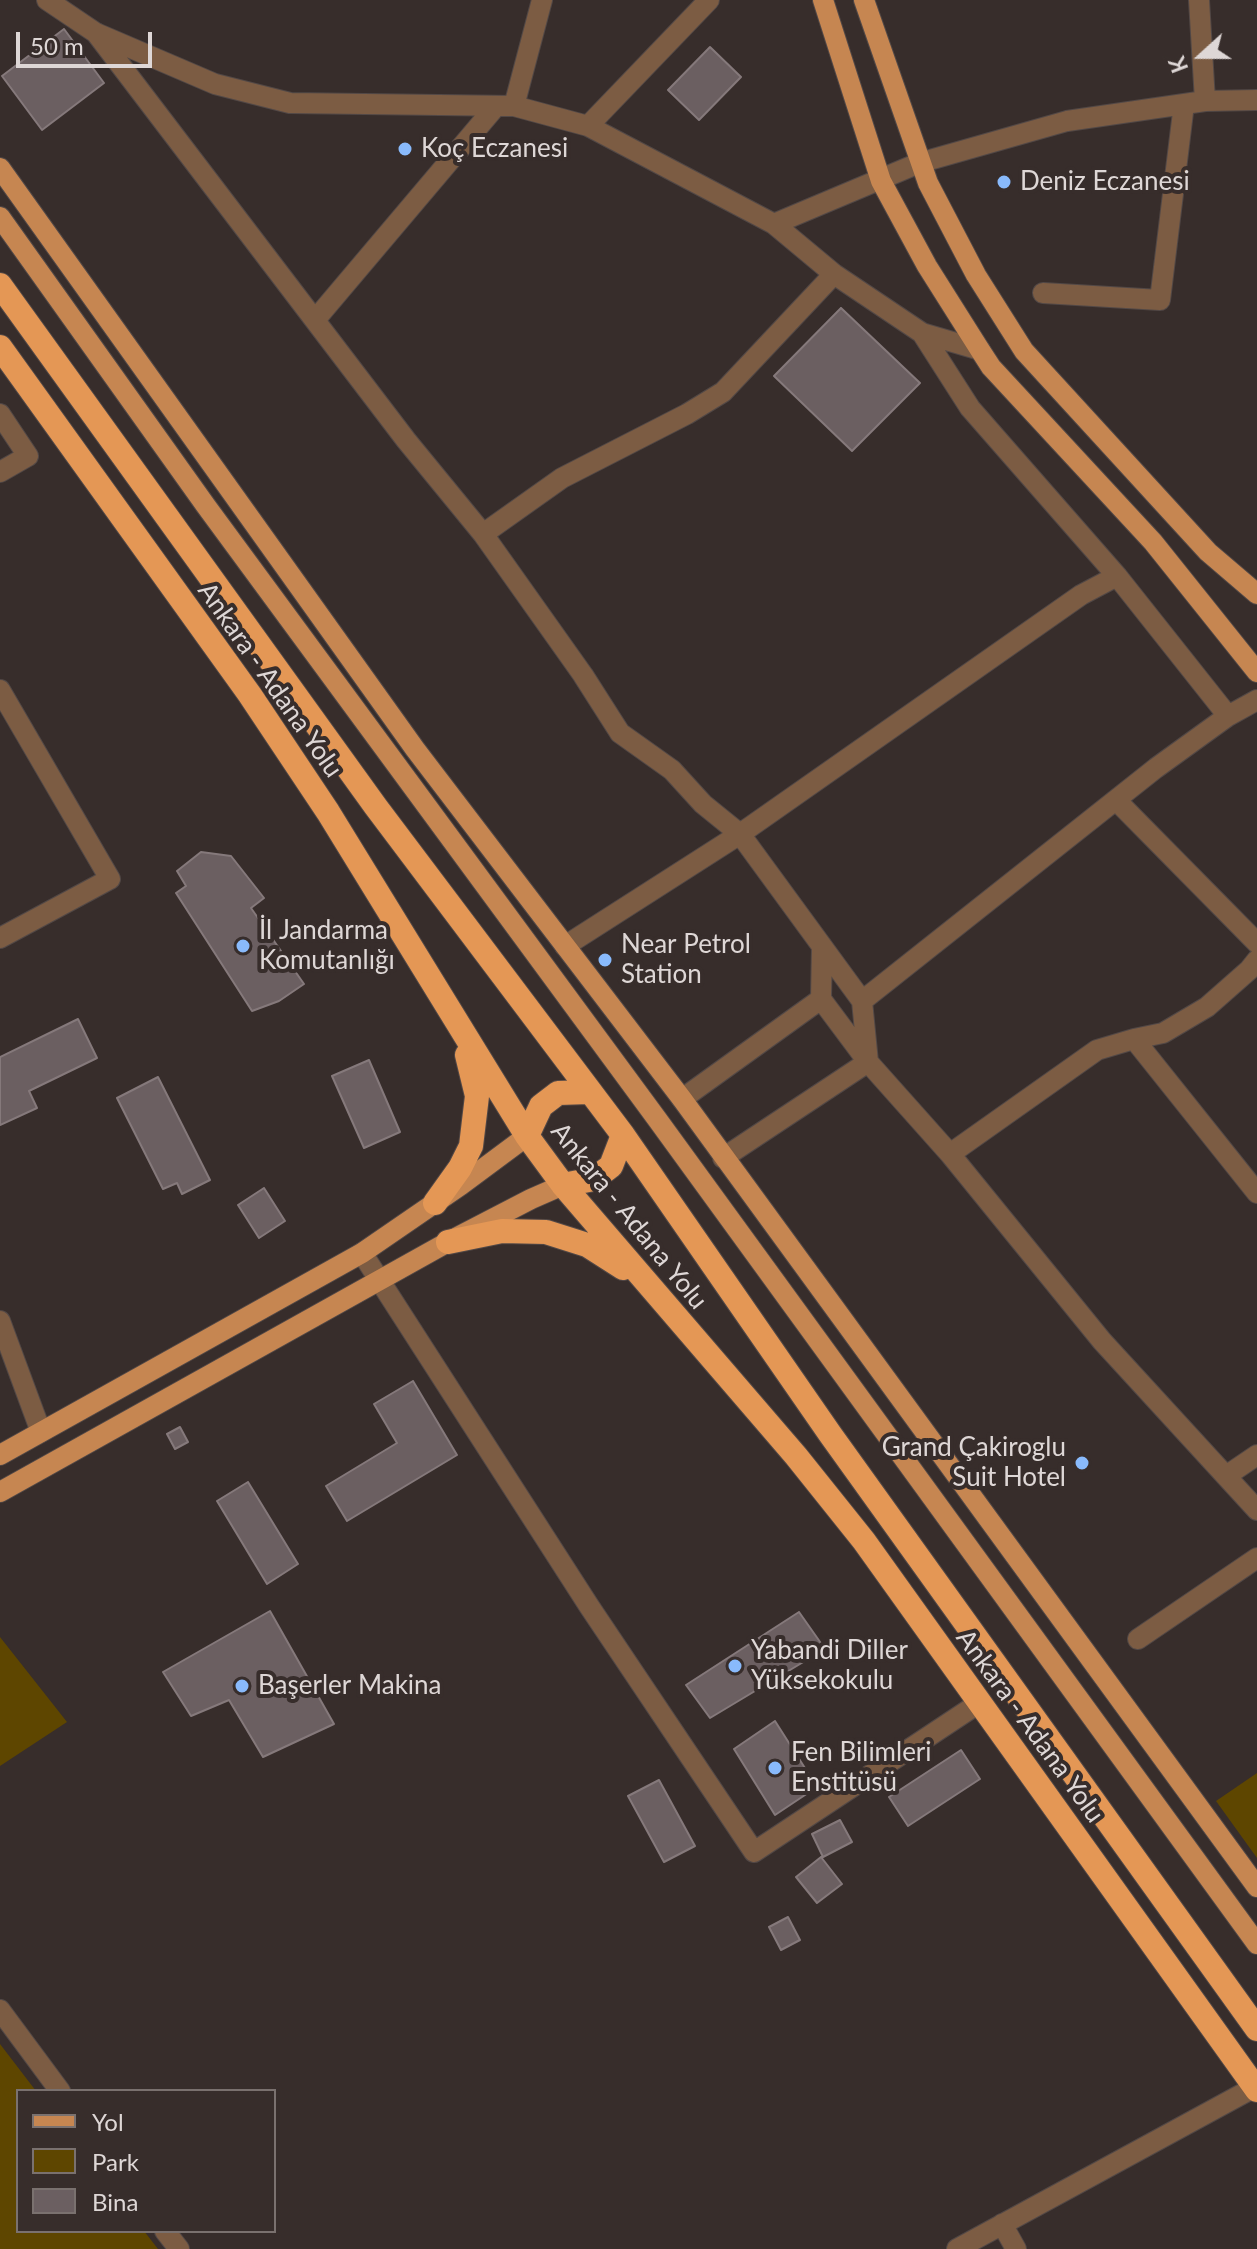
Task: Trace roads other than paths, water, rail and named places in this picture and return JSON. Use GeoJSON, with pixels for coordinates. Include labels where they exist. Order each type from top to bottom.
{"type":"FeatureCollection","features":[{"type":"Feature","properties":{"kind":"highway","name":"Ankara - Adana Yolu"},"geometry":{"type":"LineString","coordinates":[[0,285],[369,798],[623,1135],[830,1434],[1257,2029]]}},
{"type":"Feature","properties":{"kind":"highway","name":"Ankara - Adana Yolu"},"geometry":{"type":"LineString","coordinates":[[0,347],[250,695],[343,835],[527,1136],[563,1185],[796,1456],[864,1541],[1256,2088]]}},
{"type":"Feature","properties":{"kind":"highway"},"geometry":{"type":"LineString","coordinates":[[435,1203],[460,1168],[471,1146],[476,1119],[477,1096],[462,1034]]}},
{"type":"Feature","properties":{"kind":"highway"},"geometry":{"type":"LineString","coordinates":[[527,1136],[541,1106],[558,1093],[589,1092]]}},
{"type":"Feature","properties":{"kind":"highway"},"geometry":{"type":"LineString","coordinates":[[563,1185],[594,1179],[611,1166],[623,1135]]}},
{"type":"Feature","properties":{"kind":"highway"},"geometry":{"type":"LineString","coordinates":[[448,1242],[502,1231],[546,1232],[587,1245],[648,1285]]}},
{"type":"Feature","properties":{"kind":"main road"},"geometry":{"type":"LineString","coordinates":[[823,0],[881,181],[927,266],[980,350],[991,367],[1153,542],[1257,672]]}},
{"type":"Feature","properties":{"kind":"main road"},"geometry":{"type":"LineString","coordinates":[[864,0],[919,163],[976,275],[1024,351],[1208,552],[1257,594]]}},
{"type":"Feature","properties":{"kind":"main road"},"geometry":{"type":"LineString","coordinates":[[0,168],[415,749],[682,1099],[1257,1887]]}},
{"type":"Feature","properties":{"kind":"main road"},"geometry":{"type":"LineString","coordinates":[[0,217],[206,506],[657,1119],[1257,1944]]}},
{"type":"Feature","properties":{"kind":"main road"},"geometry":{"type":"LineString","coordinates":[[657,1119],[682,1099]]}},
{"type":"Feature","properties":{"kind":"main road"},"geometry":{"type":"LineString","coordinates":[[0,1455],[362,1253],[527,1136]]}},
{"type":"Feature","properties":{"kind":"main road"},"geometry":{"type":"LineString","coordinates":[[698,1176],[723,1158]]}},
{"type":"Feature","properties":{"kind":"main road"},"geometry":{"type":"LineString","coordinates":[[0,1492],[448,1242],[563,1185]]}},
{"type":"Feature","properties":{"kind":"street"},"geometry":{"type":"LineString","coordinates":[[47,0],[96,33],[215,84],[290,103],[505,106],[588,126],[774,224],[834,274],[922,333],[980,350]]}},
{"type":"Feature","properties":{"kind":"street"},"geometry":{"type":"LineString","coordinates":[[315,320],[505,106],[542,0]]}},
{"type":"Feature","properties":{"kind":"street"},"geometry":{"type":"LineString","coordinates":[[588,126],[709,0]]}},
{"type":"Feature","properties":{"kind":"street"},"geometry":{"type":"LineString","coordinates":[[1199,0],[1205,101]]}},
{"type":"Feature","properties":{"kind":"street"},"geometry":{"type":"LineString","coordinates":[[96,33],[406,440],[483,534],[583,675],[620,733],[672,770],[703,804],[740,834],[862,1001],[868,1062]]}},
{"type":"Feature","properties":{"kind":"street"},"geometry":{"type":"LineString","coordinates":[[774,224],[919,163],[1067,121],[1205,101],[1257,100]]}},
{"type":"Feature","properties":{"kind":"street"},"geometry":{"type":"LineString","coordinates":[[1043,293],[1160,300],[1184,104]]}},
{"type":"Feature","properties":{"kind":"street"},"geometry":{"type":"LineString","coordinates":[[483,534],[562,478],[687,414],[723,392],[834,274]]}},
{"type":"Feature","properties":{"kind":"street"},"geometry":{"type":"LineString","coordinates":[[922,333],[970,408],[1117,576],[1228,716]]}},
{"type":"Feature","properties":{"kind":"street"},"geometry":{"type":"LineString","coordinates":[[0,414],[28,456],[0,472]]}},
{"type":"Feature","properties":{"kind":"street"},"geometry":{"type":"LineString","coordinates":[[565,946],[740,834],[1081,595],[1117,576]]}},
{"type":"Feature","properties":{"kind":"street"},"geometry":{"type":"LineString","coordinates":[[0,690],[110,879],[0,938]]}},
{"type":"Feature","properties":{"kind":"street"},"geometry":{"type":"LineString","coordinates":[[862,1001],[1116,800],[1228,716],[1257,700]]}},
{"type":"Feature","properties":{"kind":"street"},"geometry":{"type":"LineString","coordinates":[[1116,800],[1257,943]]}},
{"type":"Feature","properties":{"kind":"street"},"geometry":{"type":"LineString","coordinates":[[822,946],[821,999],[868,1062],[950,1154],[1102,1341],[1257,1510]]}},
{"type":"Feature","properties":{"kind":"street"},"geometry":{"type":"LineString","coordinates":[[950,1154],[1097,1050],[1163,1033],[1207,1007],[1257,960]]}},
{"type":"Feature","properties":{"kind":"street"},"geometry":{"type":"LineString","coordinates":[[682,1099],[821,999]]}},
{"type":"Feature","properties":{"kind":"street"},"geometry":{"type":"LineString","coordinates":[[1134,1039],[1257,1193]]}},
{"type":"Feature","properties":{"kind":"street"},"geometry":{"type":"LineString","coordinates":[[723,1158],[868,1062]]}},
{"type":"Feature","properties":{"kind":"street"},"geometry":{"type":"LineString","coordinates":[[362,1253],[589,1606],[754,1852],[979,1703]]}},
{"type":"Feature","properties":{"kind":"street"},"geometry":{"type":"LineString","coordinates":[[0,1321],[41,1432]]}},
{"type":"Feature","properties":{"kind":"street"},"geometry":{"type":"LineString","coordinates":[[1226,1476],[1257,1455]]}},
{"type":"Feature","properties":{"kind":"street"},"geometry":{"type":"LineString","coordinates":[[1138,1639],[1257,1558]]}},
{"type":"Feature","properties":{"kind":"street"},"geometry":{"type":"LineString","coordinates":[[0,2010],[59,2089]]}},
{"type":"Feature","properties":{"kind":"street"},"geometry":{"type":"LineString","coordinates":[[957,2249],[1256,2088]]}},
{"type":"Feature","properties":{"kind":"street"},"geometry":{"type":"LineString","coordinates":[[1002,2224],[1016,2249]]}},
{"type":"Feature","properties":{"kind":"street"},"geometry":{"type":"LineString","coordinates":[[167,2233],[179,2249]]}},
{"type":"Feature","properties":{"kind":"place","name":"Koç Eczanesi"},"geometry":{"type":"Point","coordinates":[405,149]}},
{"type":"Feature","properties":{"kind":"place","name":"Deniz Eczanesi"},"geometry":{"type":"Point","coordinates":[1004,182]}},
{"type":"Feature","properties":{"kind":"place","name":"İl Jandarma Komutanlığı"},"geometry":{"type":"Point","coordinates":[243,946]}},
{"type":"Feature","properties":{"kind":"place","name":"Near Petrol Station"},"geometry":{"type":"Point","coordinates":[605,960]}},
{"type":"Feature","properties":{"kind":"place","name":"Grand Çakiroglu Suit Hotel"},"geometry":{"type":"Point","coordinates":[1082,1463]}},
{"type":"Feature","properties":{"kind":"place","name":"Yabandi Diller Yüksekokulu"},"geometry":{"type":"Point","coordinates":[735,1666]}},
{"type":"Feature","properties":{"kind":"place","name":"Başerler Makina"},"geometry":{"type":"Point","coordinates":[242,1686]}},
{"type":"Feature","properties":{"kind":"place","name":"Fen Bilimleri Enstitüsü"},"geometry":{"type":"Point","coordinates":[775,1768]}}]}
